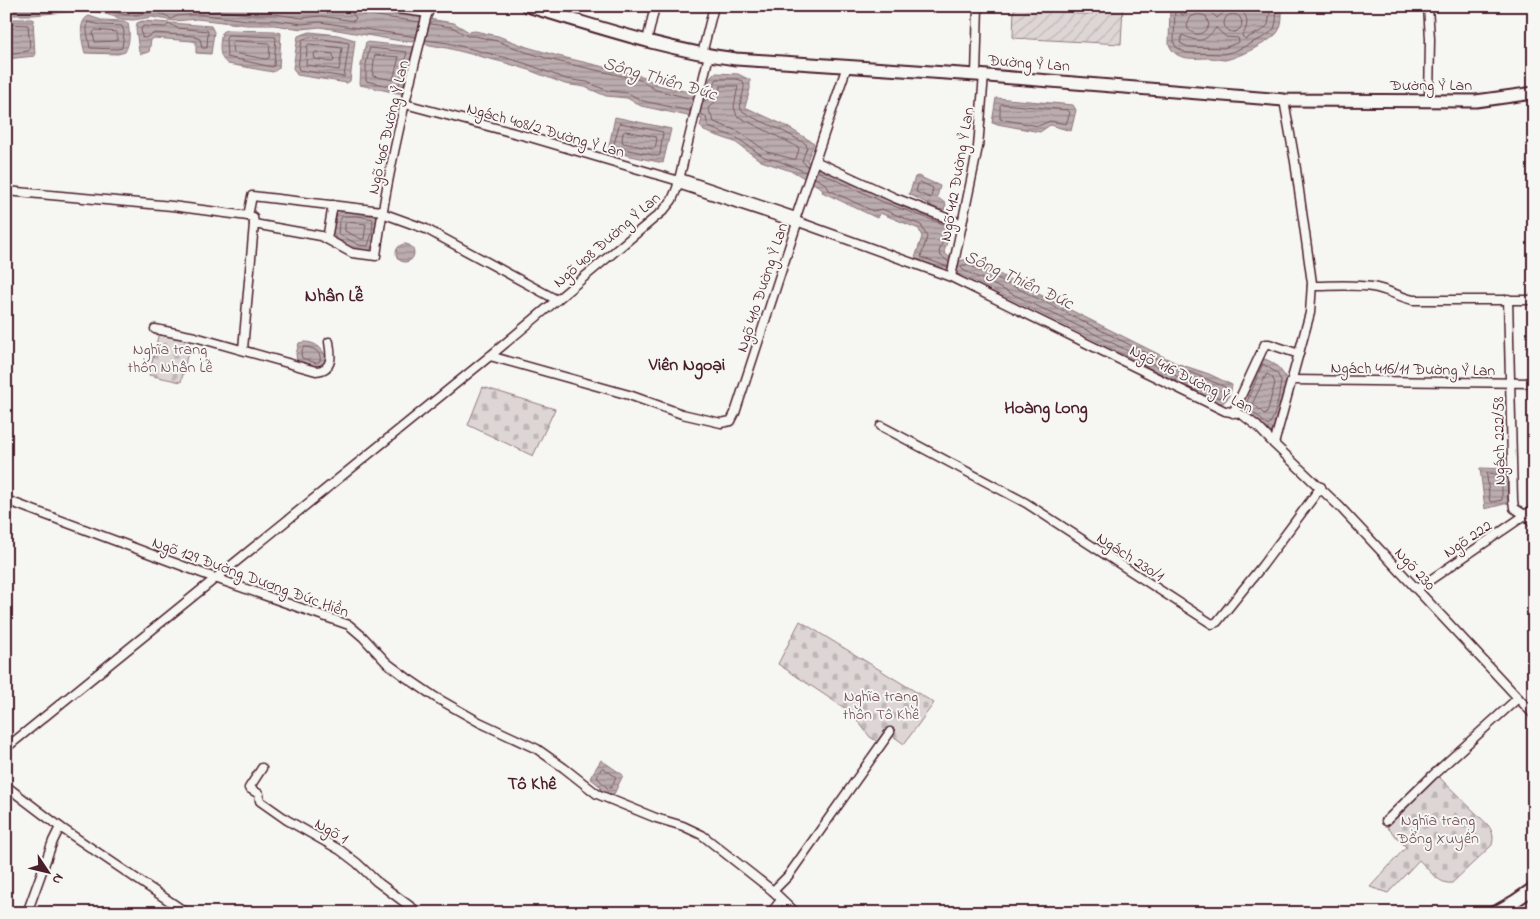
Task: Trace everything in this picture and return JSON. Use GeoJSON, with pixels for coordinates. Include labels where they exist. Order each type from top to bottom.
{"type":"FeatureCollection","features":[{"type":"Feature","properties":{"kind":"main road","name":"Đường Ỷ Lan"},"geometry":{"type":"LineString","coordinates":[[527,6],[647,41],[706,55],[736,59],[980,75],[1284,100],[1476,101],[1534,93]]}},
{"type":"Feature","properties":{"kind":"main road"},"geometry":{"type":"LineString","coordinates":[[1494,913],[1515,902],[1534,888]]}},
{"type":"Feature","properties":{"kind":"street"},"geometry":{"type":"LineString","coordinates":[[376,6],[429,10]]}},
{"type":"Feature","properties":{"kind":"street"},"geometry":{"type":"LineString","coordinates":[[647,41],[655,6]]}},
{"type":"Feature","properties":{"kind":"street","name":"Ngõ 412 Đường Ỷ Lan"},"geometry":{"type":"LineString","coordinates":[[951,277],[978,147],[980,75],[978,6]]}},
{"type":"Feature","properties":{"kind":"street"},"geometry":{"type":"LineString","coordinates":[[1428,6],[1430,39],[1429,101]]}},
{"type":"Feature","properties":{"kind":"street","name":"Ngõ 408 Đường Ỷ Lan"},"geometry":{"type":"LineString","coordinates":[[6,748],[490,356],[663,211],[672,200],[679,181],[703,80],[712,7]]}},
{"type":"Feature","properties":{"kind":"street","name":"Ngõ 406 Đường Ỷ Lan"},"geometry":{"type":"LineString","coordinates":[[328,239],[352,253],[376,256],[382,212],[405,104],[429,10]]}},
{"type":"Feature","properties":{"kind":"street","name":"Ngõ 410 Đường Ỷ Lan"},"geometry":{"type":"LineString","coordinates":[[490,356],[629,395],[682,414],[721,423],[732,419],[846,66]]}},
{"type":"Feature","properties":{"kind":"street"},"geometry":{"type":"LineString","coordinates":[[1274,444],[1310,313],[1312,286],[1295,162],[1284,100]]}},
{"type":"Feature","properties":{"kind":"street","name":"Ngách 408/2 Đường Ỷ Lan"},"geometry":{"type":"LineString","coordinates":[[405,104],[533,138],[737,200]]}},
{"type":"Feature","properties":{"kind":"street"},"geometry":{"type":"LineString","coordinates":[[815,161],[888,195],[962,224]]}},
{"type":"Feature","properties":{"kind":"street"},"geometry":{"type":"LineString","coordinates":[[6,191],[172,206],[253,217],[254,224],[243,350]]}},
{"type":"Feature","properties":{"kind":"street"},"geometry":{"type":"LineString","coordinates":[[248,216],[252,196],[382,212],[426,229],[556,300]]}},
{"type":"Feature","properties":{"kind":"street","name":"Ngõ 416 Đường Ỷ Lan"},"geometry":{"type":"LineString","coordinates":[[737,200],[951,277],[1225,411],[1240,414],[1251,421],[1274,444]]}},
{"type":"Feature","properties":{"kind":"street"},"geometry":{"type":"LineString","coordinates":[[254,224],[328,239],[333,205]]}},
{"type":"Feature","properties":{"kind":"street"},"geometry":{"type":"LineString","coordinates":[[1312,286],[1372,287],[1391,291],[1413,300],[1534,300]]}},
{"type":"Feature","properties":{"kind":"street","name":"Ngách 222/58"},"geometry":{"type":"LineString","coordinates":[[1508,300],[1513,500],[1514,508],[1526,515],[1534,525]]}},
{"type":"Feature","properties":{"kind":"street"},"geometry":{"type":"LineString","coordinates":[[155,329],[195,337],[320,371],[327,368],[332,360],[329,342]]}},
{"type":"Feature","properties":{"kind":"street"},"geometry":{"type":"LineString","coordinates":[[1233,413],[1265,344],[1299,354]]}},
{"type":"Feature","properties":{"kind":"street","name":"Ngách 416/11 Đường Ỷ Lan"},"geometry":{"type":"LineString","coordinates":[[1292,380],[1534,383]]}},
{"type":"Feature","properties":{"kind":"street","name":"Ngách 230/1"},"geometry":{"type":"LineString","coordinates":[[881,426],[1026,503],[1212,624],[1217,622],[1262,566],[1321,487]]}},
{"type":"Feature","properties":{"kind":"street","name":"Ngõ 230"},"geometry":{"type":"LineString","coordinates":[[1274,444],[1321,487],[1534,715]]}},
{"type":"Feature","properties":{"kind":"street","name":"Ngõ 129 Đường Dương Đức Hiền"},"geometry":{"type":"LineString","coordinates":[[6,500],[215,578],[349,625],[389,665],[435,697],[489,727],[543,753],[601,796],[696,832],[773,891],[796,913]]}},
{"type":"Feature","properties":{"kind":"street","name":"Ngõ 222"},"geometry":{"type":"LineString","coordinates":[[1416,589],[1534,510]]}},
{"type":"Feature","properties":{"kind":"street"},"geometry":{"type":"LineString","coordinates":[[1386,821],[1433,775],[1518,698]]}},
{"type":"Feature","properties":{"kind":"street"},"geometry":{"type":"LineString","coordinates":[[773,891],[788,876],[890,732]]}},
{"type":"Feature","properties":{"kind":"street","name":"Ngõ 1"},"geometry":{"type":"LineString","coordinates":[[262,768],[249,788],[259,794],[260,801],[287,820],[340,850],[376,881],[419,913]]}},
{"type":"Feature","properties":{"kind":"street"},"geometry":{"type":"LineString","coordinates":[[6,786],[60,827],[187,913]]}},
{"type":"Feature","properties":{"kind":"street"},"geometry":{"type":"LineString","coordinates":[[27,913],[53,841],[60,827]]}},
{"type":"Feature","properties":{"kind":"street"},"geometry":{"type":"LineString","coordinates":[[771,913],[781,900]]}},
{"type":"Feature","properties":{"kind":"green space"},"geometry":{"type":"Polygon","coordinates":[[[1014,6],[1069,6],[1076,14],[1092,14],[1092,6],[1123,6],[1121,44],[1013,38],[1014,6]]]}},
{"type":"Feature","properties":{"kind":"green space","name":"Nghĩa trang thôn Nhân Lễ"},"geometry":{"type":"Polygon","coordinates":[[[159,332],[191,339],[181,382],[149,375],[159,332]]]}},
{"type":"Feature","properties":{"kind":"green space"},"geometry":{"type":"Polygon","coordinates":[[[483,387],[555,409],[533,456],[468,425],[483,387]]]}},
{"type":"Feature","properties":{"kind":"green space","name":"Nghĩa trang thôn Tô Khê"},"geometry":{"type":"Polygon","coordinates":[[[800,621],[934,703],[904,744],[889,733],[881,744],[870,737],[854,716],[843,707],[778,664],[800,621]]]}},
{"type":"Feature","properties":{"kind":"green space","name":"Nghĩa trang Đổng Xuyên"},"geometry":{"type":"Polygon","coordinates":[[[1438,776],[1488,825],[1493,835],[1492,845],[1452,883],[1443,882],[1438,879],[1419,860],[1388,893],[1370,887],[1406,847],[1388,828],[1387,824],[1438,776]]]}},
{"type":"Feature","properties":{"kind":"water"},"geometry":{"type":"Polygon","coordinates":[[[6,6],[345,6],[454,23],[469,32],[475,31],[498,36],[558,56],[642,76],[658,85],[706,96],[710,78],[715,73],[738,74],[750,80],[750,89],[745,107],[784,125],[814,143],[807,161],[884,197],[953,222],[944,252],[949,257],[959,261],[968,259],[1176,363],[1209,374],[1232,385],[1231,391],[1227,399],[1220,404],[962,275],[914,261],[922,237],[919,229],[880,213],[877,218],[822,192],[823,189],[794,172],[761,161],[735,142],[704,131],[700,125],[702,119],[641,106],[627,98],[606,96],[585,87],[565,84],[506,63],[447,48],[413,42],[320,27],[302,29],[197,19],[174,21],[152,17],[133,20],[85,10],[33,15],[6,15],[6,6]]]}},
{"type":"Feature","properties":{"kind":"water"},"geometry":{"type":"Polygon","coordinates":[[[1170,6],[1191,6],[1195,9],[1199,6],[1233,6],[1239,8],[1242,6],[1282,6],[1282,20],[1279,30],[1273,37],[1237,56],[1225,60],[1186,58],[1176,54],[1169,44],[1170,6]]]}},
{"type":"Feature","properties":{"kind":"water"},"geometry":{"type":"Polygon","coordinates":[[[89,16],[101,20],[124,21],[128,23],[129,38],[125,52],[118,54],[85,53],[82,27],[83,22],[89,16]]]}},
{"type":"Feature","properties":{"kind":"water"},"geometry":{"type":"Polygon","coordinates":[[[6,19],[33,19],[35,56],[6,59],[6,19]]]}},
{"type":"Feature","properties":{"kind":"water"},"geometry":{"type":"Polygon","coordinates":[[[142,21],[211,26],[214,32],[211,54],[196,53],[196,42],[154,38],[151,40],[149,52],[141,54],[139,52],[136,29],[137,23],[142,21]]]}},
{"type":"Feature","properties":{"kind":"water"},"geometry":{"type":"Polygon","coordinates":[[[226,30],[275,31],[281,33],[279,68],[273,72],[228,64],[222,58],[220,50],[222,32],[226,30]]]}},
{"type":"Feature","properties":{"kind":"water"},"geometry":{"type":"Polygon","coordinates":[[[310,32],[338,35],[355,40],[350,81],[347,83],[297,75],[293,68],[298,36],[310,32]]]}},
{"type":"Feature","properties":{"kind":"water"},"geometry":{"type":"Polygon","coordinates":[[[366,42],[414,47],[402,94],[360,85],[361,65],[366,42]]]}},
{"type":"Feature","properties":{"kind":"water"},"geometry":{"type":"Polygon","coordinates":[[[996,98],[1073,105],[1076,110],[1071,131],[1050,125],[1040,132],[992,123],[996,98]]]}},
{"type":"Feature","properties":{"kind":"water"},"geometry":{"type":"Polygon","coordinates":[[[615,117],[671,129],[663,163],[608,151],[615,117]]]}},
{"type":"Feature","properties":{"kind":"water"},"geometry":{"type":"Polygon","coordinates":[[[918,176],[940,186],[937,197],[946,204],[944,210],[942,211],[909,194],[915,177],[918,176]]]}},
{"type":"Feature","properties":{"kind":"water"},"geometry":{"type":"Polygon","coordinates":[[[359,211],[376,213],[379,218],[374,244],[369,251],[348,246],[339,241],[332,233],[336,215],[340,212],[359,211]]]}},
{"type":"Feature","properties":{"kind":"water"},"geometry":{"type":"Polygon","coordinates":[[[405,244],[411,247],[414,253],[411,259],[405,262],[399,259],[396,253],[399,247],[405,244]]]}},
{"type":"Feature","properties":{"kind":"water"},"geometry":{"type":"Polygon","coordinates":[[[299,343],[315,344],[321,349],[326,358],[324,365],[318,368],[297,362],[296,354],[299,343]]]}},
{"type":"Feature","properties":{"kind":"water"},"geometry":{"type":"Polygon","coordinates":[[[1261,358],[1277,366],[1287,380],[1271,434],[1254,422],[1240,405],[1261,358]]]}},
{"type":"Feature","properties":{"kind":"water"},"geometry":{"type":"Polygon","coordinates":[[[1480,468],[1507,469],[1508,503],[1485,509],[1480,468]]]}},
{"type":"Feature","properties":{"kind":"water"},"geometry":{"type":"Polygon","coordinates":[[[601,760],[623,775],[614,794],[605,793],[600,790],[601,787],[590,778],[601,760]]]}},
{"type":"Feature","properties":{"kind":"district","name":"Nhân Lễ"},"geometry":{"type":"Point","coordinates":[334,295]}},
{"type":"Feature","properties":{"kind":"district","name":"Viên Ngoại"},"geometry":{"type":"Point","coordinates":[687,364]}},
{"type":"Feature","properties":{"kind":"district","name":"Hoàng Long"},"geometry":{"type":"Point","coordinates":[1046,407]}},
{"type":"Feature","properties":{"kind":"district","name":"Tô Khê"},"geometry":{"type":"Point","coordinates":[532,783]}},
{"type":"Feature","properties":{"kind":"water label","name":"Sông Thiên Đức"},"geometry":{"type":"Point","coordinates":[660,78]}},
{"type":"Feature","properties":{"kind":"water label","name":"Sông Thiên Đức"},"geometry":{"type":"Point","coordinates":[1019,279]}}]}
